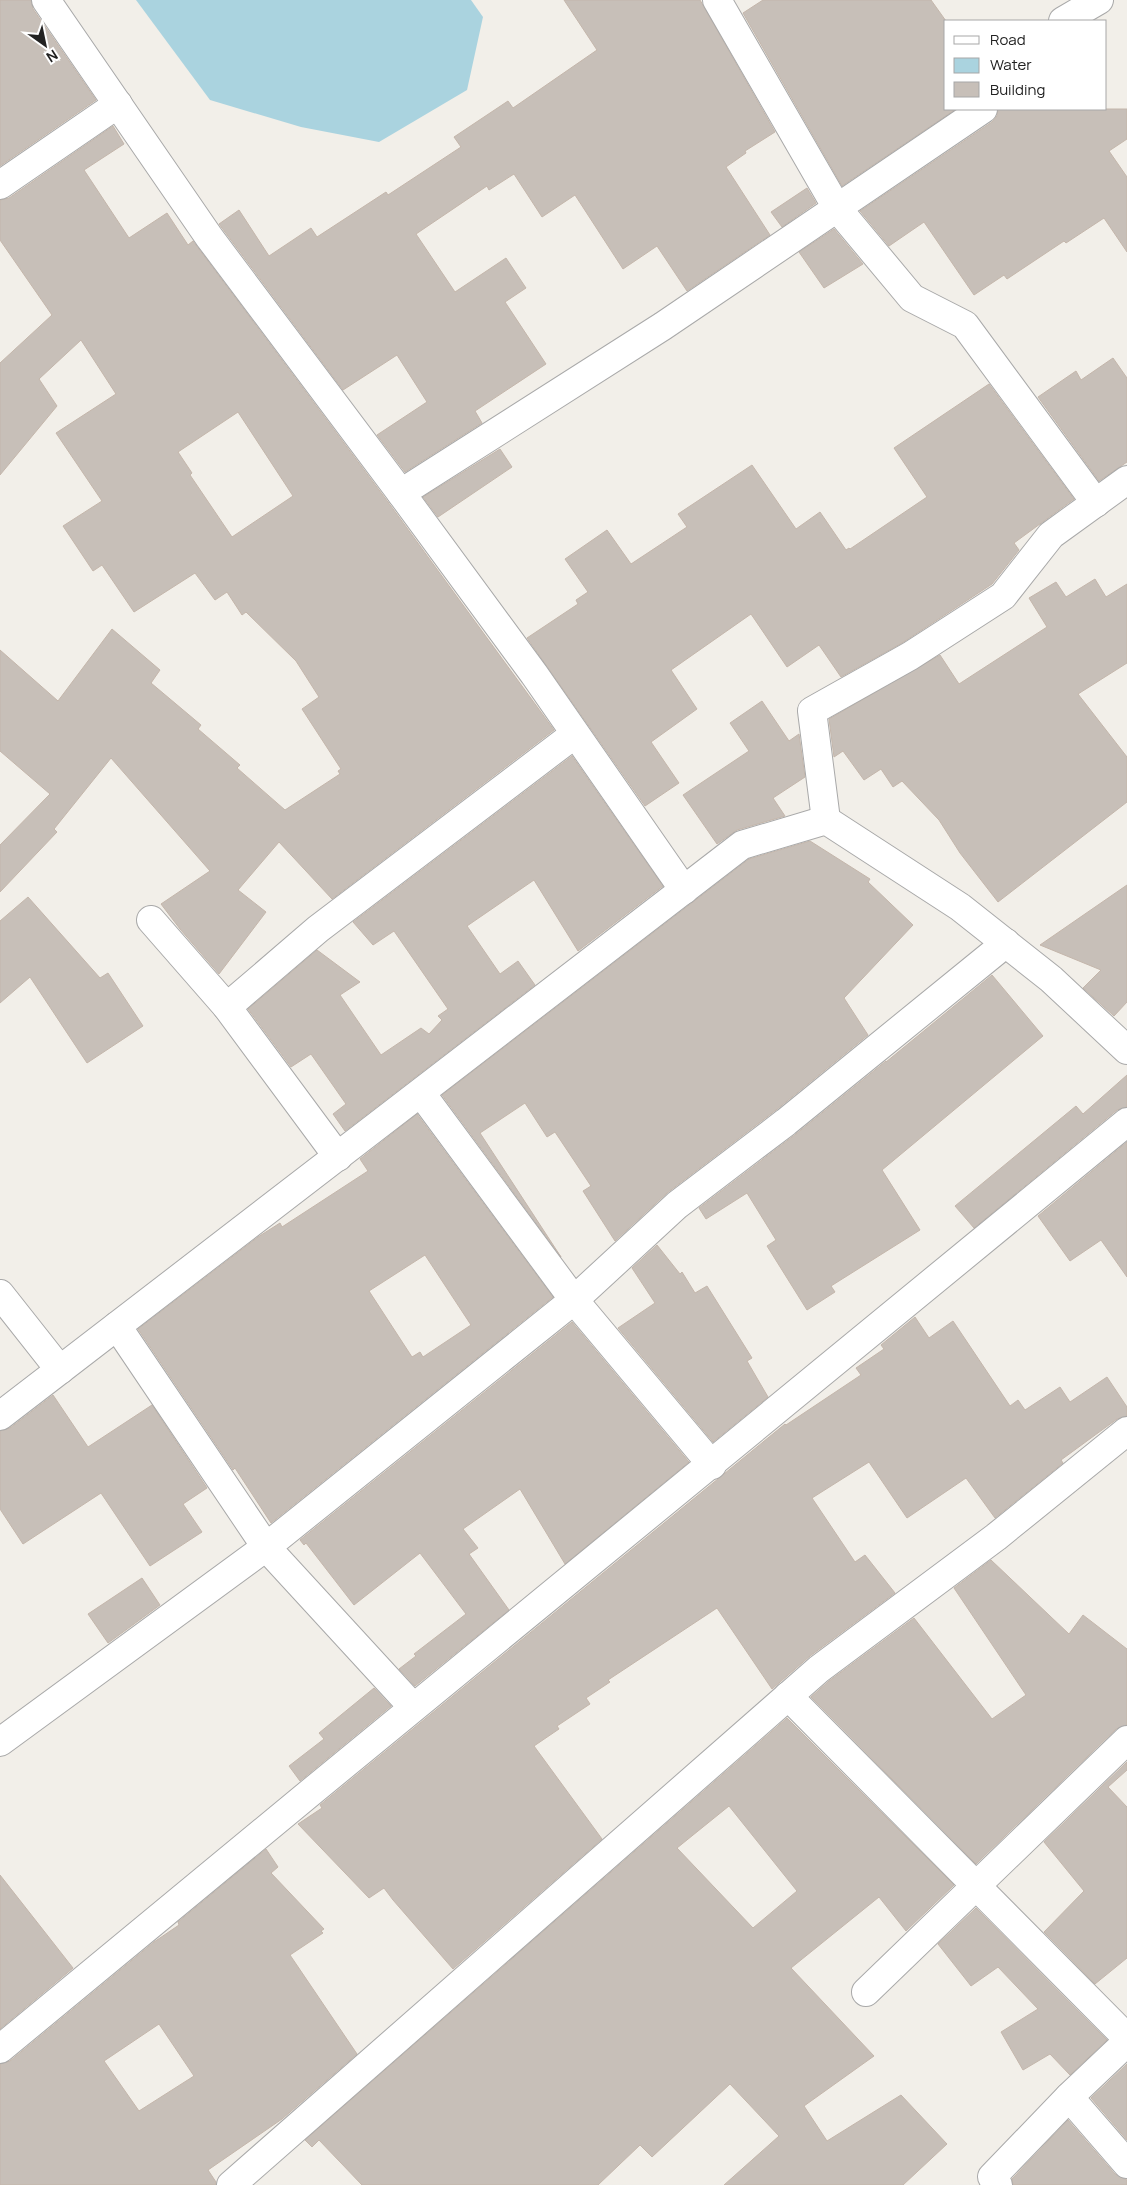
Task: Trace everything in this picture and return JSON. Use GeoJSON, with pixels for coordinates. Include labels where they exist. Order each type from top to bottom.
{"type":"FeatureCollection","features":[{"type":"Feature","properties":{"kind":"street"},"geometry":{"type":"LineString","coordinates":[[46,0],[208,237],[401,493],[575,734],[684,890]]}},
{"type":"Feature","properties":{"kind":"street"},"geometry":{"type":"LineString","coordinates":[[717,0],[837,208],[912,298],[965,325],[1096,503]]}},
{"type":"Feature","properties":{"kind":"street"},"geometry":{"type":"LineString","coordinates":[[1065,20],[1099,0]]}},
{"type":"Feature","properties":{"kind":"street"},"geometry":{"type":"LineString","coordinates":[[0,185],[118,104]]}},
{"type":"Feature","properties":{"kind":"street"},"geometry":{"type":"LineString","coordinates":[[401,493],[663,326],[982,110]]}},
{"type":"Feature","properties":{"kind":"street"},"geometry":{"type":"LineString","coordinates":[[826,820],[812,711],[910,656],[1004,596],[1051,535],[1127,480]]}},
{"type":"Feature","properties":{"kind":"street"},"geometry":{"type":"LineString","coordinates":[[227,1007],[318,928],[575,734]]}},
{"type":"Feature","properties":{"kind":"street"},"geometry":{"type":"LineString","coordinates":[[0,1416],[742,845],[826,820],[960,907],[1051,979],[1127,1050]]}},
{"type":"Feature","properties":{"kind":"street"},"geometry":{"type":"LineString","coordinates":[[150,920],[227,1007],[338,1157]]}},
{"type":"Feature","properties":{"kind":"street"},"geometry":{"type":"LineString","coordinates":[[0,1742],[266,1547],[574,1300],[677,1205],[786,1122],[1006,943]]}},
{"type":"Feature","properties":{"kind":"street"},"geometry":{"type":"LineString","coordinates":[[420,1093],[574,1300],[712,1465]]}},
{"type":"Feature","properties":{"kind":"street"},"geometry":{"type":"LineString","coordinates":[[0,2049],[413,1707],[712,1465],[1127,1122]]}},
{"type":"Feature","properties":{"kind":"street"},"geometry":{"type":"LineString","coordinates":[[0,1294],[60,1370]]}},
{"type":"Feature","properties":{"kind":"street"},"geometry":{"type":"LineString","coordinates":[[117,1326],[266,1547],[413,1707]]}},
{"type":"Feature","properties":{"kind":"street"},"geometry":{"type":"LineString","coordinates":[[231,2185],[819,1669],[996,1537],[1127,1431]]}},
{"type":"Feature","properties":{"kind":"street"},"geometry":{"type":"LineString","coordinates":[[788,1696],[1127,2038]]}},
{"type":"Feature","properties":{"kind":"street"},"geometry":{"type":"LineString","coordinates":[[866,1992],[1127,1740]]}},
{"type":"Feature","properties":{"kind":"street"},"geometry":{"type":"LineString","coordinates":[[992,2182],[1069,2098],[1127,2042]]}},
{"type":"Feature","properties":{"kind":"street"},"geometry":{"type":"LineString","coordinates":[[1069,2098],[1127,2164]]}},
{"type":"Feature","properties":{"kind":"water"},"geometry":{"type":"Polygon","coordinates":[[[136,0],[471,0],[483,17],[467,90],[379,142],[301,127],[210,100],[136,0]]]}},
{"type":"Feature","properties":{"kind":"building"},"geometry":{"type":"Polygon","coordinates":[[[0,0],[31,0],[33,9],[96,100],[0,166],[0,0]]]}},
{"type":"Feature","properties":{"kind":"building"},"geometry":{"type":"Polygon","coordinates":[[[564,0],[700,0],[775,132],[745,151],[746,153],[726,167],[770,235],[687,291],[657,246],[623,269],[575,195],[542,217],[514,174],[489,190],[487,186],[416,234],[455,292],[506,258],[526,288],[505,302],[546,364],[475,411],[482,423],[405,472],[377,435],[427,402],[397,355],[343,390],[219,224],[239,210],[269,256],[311,228],[317,237],[386,192],[388,195],[461,147],[454,137],[508,101],[513,108],[597,50],[564,0]]]}},
{"type":"Feature","properties":{"kind":"building"},"geometry":{"type":"Polygon","coordinates":[[[763,0],[931,0],[945,20],[944,110],[955,110],[842,186],[743,13],[763,0]]]}},
{"type":"Feature","properties":{"kind":"building"},"geometry":{"type":"Polygon","coordinates":[[[1127,109],[1127,139],[1109,151],[1127,177],[1127,252],[1104,218],[1066,243],[1064,241],[1007,279],[1004,275],[974,295],[924,222],[889,246],[860,211],[992,122],[997,116],[998,110],[1127,109]]]}},
{"type":"Feature","properties":{"kind":"building"},"geometry":{"type":"Polygon","coordinates":[[[113,126],[124,144],[84,170],[129,238],[167,213],[188,245],[193,241],[388,502],[554,730],[332,899],[279,842],[238,890],[266,912],[219,974],[161,904],[210,871],[111,758],[54,829],[57,832],[0,892],[0,845],[50,794],[0,751],[0,650],[58,701],[112,629],[160,670],[151,683],[201,725],[198,729],[240,765],[237,768],[285,810],[340,774],[338,771],[341,769],[302,709],[319,697],[296,661],[246,612],[242,615],[227,592],[215,600],[195,573],[134,612],[102,565],[93,571],[63,526],[102,501],[56,433],[116,394],[81,340],[39,379],[57,406],[0,475],[0,363],[52,315],[0,240],[0,200],[9,198],[113,126]],[[238,412],[178,452],[192,473],[190,475],[232,537],[293,496],[238,412]]]}},
{"type":"Feature","properties":{"kind":"building"},"geometry":{"type":"Polygon","coordinates":[[[807,188],[816,203],[782,227],[771,212],[807,188]]]}},
{"type":"Feature","properties":{"kind":"building"},"geometry":{"type":"Polygon","coordinates":[[[834,229],[863,264],[824,288],[799,252],[834,229]]]}},
{"type":"Feature","properties":{"kind":"building"},"geometry":{"type":"Polygon","coordinates":[[[1113,358],[1127,378],[1127,462],[1099,481],[1038,397],[1076,371],[1081,380],[1113,358]]]}},
{"type":"Feature","properties":{"kind":"building"},"geometry":{"type":"Polygon","coordinates":[[[989,384],[1074,499],[1014,543],[1019,550],[992,584],[902,643],[841,677],[819,645],[787,667],[751,614],[671,670],[697,709],[651,742],[679,783],[645,806],[527,638],[578,604],[576,600],[588,592],[565,559],[607,530],[631,564],[687,527],[678,514],[752,465],[796,529],[820,512],[846,550],[850,549],[927,497],[894,448],[989,384]]]}},
{"type":"Feature","properties":{"kind":"building"},"geometry":{"type":"Polygon","coordinates":[[[500,449],[512,467],[438,517],[423,497],[500,449]]]}},
{"type":"Feature","properties":{"kind":"building"},"geometry":{"type":"Polygon","coordinates":[[[1095,579],[1106,597],[1127,584],[1127,663],[1078,694],[1127,757],[1127,802],[998,902],[960,853],[939,820],[902,781],[893,787],[881,769],[864,780],[843,751],[834,757],[829,719],[940,655],[959,684],[1047,627],[1029,598],[1056,582],[1066,597],[1095,579]]]}},
{"type":"Feature","properties":{"kind":"building"},"geometry":{"type":"Polygon","coordinates":[[[762,701],[789,741],[799,734],[805,777],[773,798],[785,816],[737,830],[717,844],[683,795],[749,751],[730,723],[762,701]]]}},
{"type":"Feature","properties":{"kind":"building"},"geometry":{"type":"Polygon","coordinates":[[[572,756],[663,886],[578,951],[534,880],[467,926],[500,974],[518,961],[535,985],[345,1131],[333,1114],[346,1104],[311,1054],[291,1067],[248,1009],[317,950],[360,982],[340,995],[381,1055],[421,1028],[429,1034],[442,1020],[438,1016],[448,1009],[394,931],[373,945],[353,922],[572,756]]]}},
{"type":"Feature","properties":{"kind":"building"},"geometry":{"type":"Polygon","coordinates":[[[810,841],[870,879],[868,882],[913,925],[844,998],[868,1035],[776,1110],[667,1193],[615,1241],[583,1191],[591,1186],[555,1132],[547,1137],[525,1103],[480,1133],[561,1257],[442,1095],[749,859],[810,841]]]}},
{"type":"Feature","properties":{"kind":"building"},"geometry":{"type":"Polygon","coordinates":[[[1127,885],[1127,1002],[1114,1016],[1083,988],[1101,970],[1040,945],[1127,885]]]}},
{"type":"Feature","properties":{"kind":"building"},"geometry":{"type":"Polygon","coordinates":[[[28,897],[100,978],[108,973],[143,1026],[87,1063],[30,977],[0,1003],[0,921],[28,897]]]}},
{"type":"Feature","properties":{"kind":"building"},"geometry":{"type":"Polygon","coordinates":[[[992,975],[1043,1036],[882,1170],[920,1230],[831,1286],[835,1292],[807,1310],[767,1246],[776,1240],[747,1193],[706,1219],[699,1208],[796,1134],[992,975]]]}},
{"type":"Feature","properties":{"kind":"building"},"geometry":{"type":"Polygon","coordinates":[[[1127,1075],[1127,1107],[1117,1110],[974,1228],[955,1206],[1076,1106],[1083,1114],[1127,1075]]]}},
{"type":"Feature","properties":{"kind":"building"},"geometry":{"type":"Polygon","coordinates":[[[417,1114],[553,1297],[271,1523],[138,1329],[258,1237],[280,1223],[282,1227],[368,1171],[360,1159],[417,1114]],[[425,1255],[369,1291],[412,1357],[420,1352],[423,1357],[471,1325],[425,1255]]]}},
{"type":"Feature","properties":{"kind":"building"},"geometry":{"type":"Polygon","coordinates":[[[1127,1142],[1127,1277],[1101,1240],[1070,1261],[1038,1216],[1127,1142]]]}},
{"type":"Feature","properties":{"kind":"building"},"geometry":{"type":"Polygon","coordinates":[[[657,1245],[680,1274],[682,1272],[695,1293],[707,1286],[752,1358],[747,1361],[768,1397],[713,1442],[618,1328],[655,1303],[632,1268],[657,1245]]]}},
{"type":"Feature","properties":{"kind":"building"},"geometry":{"type":"Polygon","coordinates":[[[915,1317],[929,1338],[953,1321],[1010,1406],[1018,1400],[1025,1410],[1060,1387],[1070,1402],[1107,1377],[1127,1407],[1127,1416],[1117,1419],[1061,1460],[1063,1463],[995,1518],[966,1478],[907,1518],[869,1462],[812,1498],[855,1562],[865,1555],[895,1593],[810,1656],[772,1689],[717,1608],[608,1680],[610,1682],[586,1698],[590,1704],[557,1726],[559,1729],[534,1746],[602,1839],[453,1969],[384,1888],[369,1898],[298,1824],[322,1808],[320,1805],[785,1424],[861,1375],[856,1368],[884,1349],[881,1345],[915,1317]]]}},
{"type":"Feature","properties":{"kind":"building"},"geometry":{"type":"Polygon","coordinates":[[[572,1322],[689,1462],[565,1564],[520,1489],[463,1529],[478,1548],[469,1554],[509,1610],[415,1686],[399,1669],[416,1656],[414,1654],[466,1614],[420,1553],[354,1605],[306,1543],[304,1545],[300,1540],[572,1322]]]}},
{"type":"Feature","properties":{"kind":"building"},"geometry":{"type":"Polygon","coordinates":[[[53,1395],[88,1447],[152,1405],[207,1488],[183,1504],[202,1532],[150,1566],[101,1493],[23,1544],[0,1509],[0,1431],[10,1428],[53,1395]]]}},
{"type":"Feature","properties":{"kind":"building"},"geometry":{"type":"Polygon","coordinates":[[[991,1560],[1069,1634],[1083,1615],[1127,1649],[1127,1725],[1116,1729],[976,1864],[811,1697],[829,1681],[914,1618],[992,1719],[1026,1695],[954,1588],[991,1560]]]}},
{"type":"Feature","properties":{"kind":"building"},"geometry":{"type":"Polygon","coordinates":[[[142,1578],[160,1605],[108,1643],[88,1614],[142,1578]]]}},
{"type":"Feature","properties":{"kind":"building"},"geometry":{"type":"Polygon","coordinates":[[[374,1688],[391,1706],[300,1781],[289,1766],[324,1739],[319,1733],[374,1688]]]}},
{"type":"Feature","properties":{"kind":"building"},"geometry":{"type":"Polygon","coordinates":[[[787,1718],[954,1885],[906,1931],[879,1897],[791,1968],[874,2056],[804,2106],[827,2141],[901,2095],[947,2144],[903,2185],[724,2185],[779,2136],[730,2084],[652,2157],[640,2145],[598,2185],[362,2185],[319,2140],[312,2147],[305,2140],[787,1718]],[[729,1806],[677,1848],[753,1928],[797,1891],[729,1806]]]}},
{"type":"Feature","properties":{"kind":"building"},"geometry":{"type":"Polygon","coordinates":[[[1127,1762],[1127,1770],[1108,1787],[1127,1807],[1127,1958],[1095,1984],[1044,1932],[1084,1891],[1044,1842],[1127,1762]]]}},
{"type":"Feature","properties":{"kind":"building"},"geometry":{"type":"Polygon","coordinates":[[[266,1849],[278,1867],[271,1873],[324,1929],[321,1931],[323,1933],[290,1955],[357,2054],[282,2119],[208,2170],[216,2185],[0,2185],[0,2064],[10,2061],[154,1942],[179,1925],[178,1922],[266,1849]],[[159,2024],[104,2061],[139,2111],[194,2076],[159,2024]]]}},
{"type":"Feature","properties":{"kind":"building"},"geometry":{"type":"Polygon","coordinates":[[[0,1875],[73,1968],[0,2029],[0,1875]]]}},
{"type":"Feature","properties":{"kind":"building"},"geometry":{"type":"Polygon","coordinates":[[[976,1908],[1107,2040],[1070,2075],[1050,2054],[1023,2070],[1001,2032],[1038,2009],[998,1967],[971,1986],[938,1944],[976,1908]]]}},
{"type":"Feature","properties":{"kind":"building"},"geometry":{"type":"Polygon","coordinates":[[[1127,2064],[1127,2140],[1091,2098],[1127,2064]]]}},
{"type":"Feature","properties":{"kind":"building"},"geometry":{"type":"Polygon","coordinates":[[[1068,2120],[1115,2174],[1127,2180],[1127,2185],[1013,2185],[1012,2179],[1068,2120]]]}}]}
